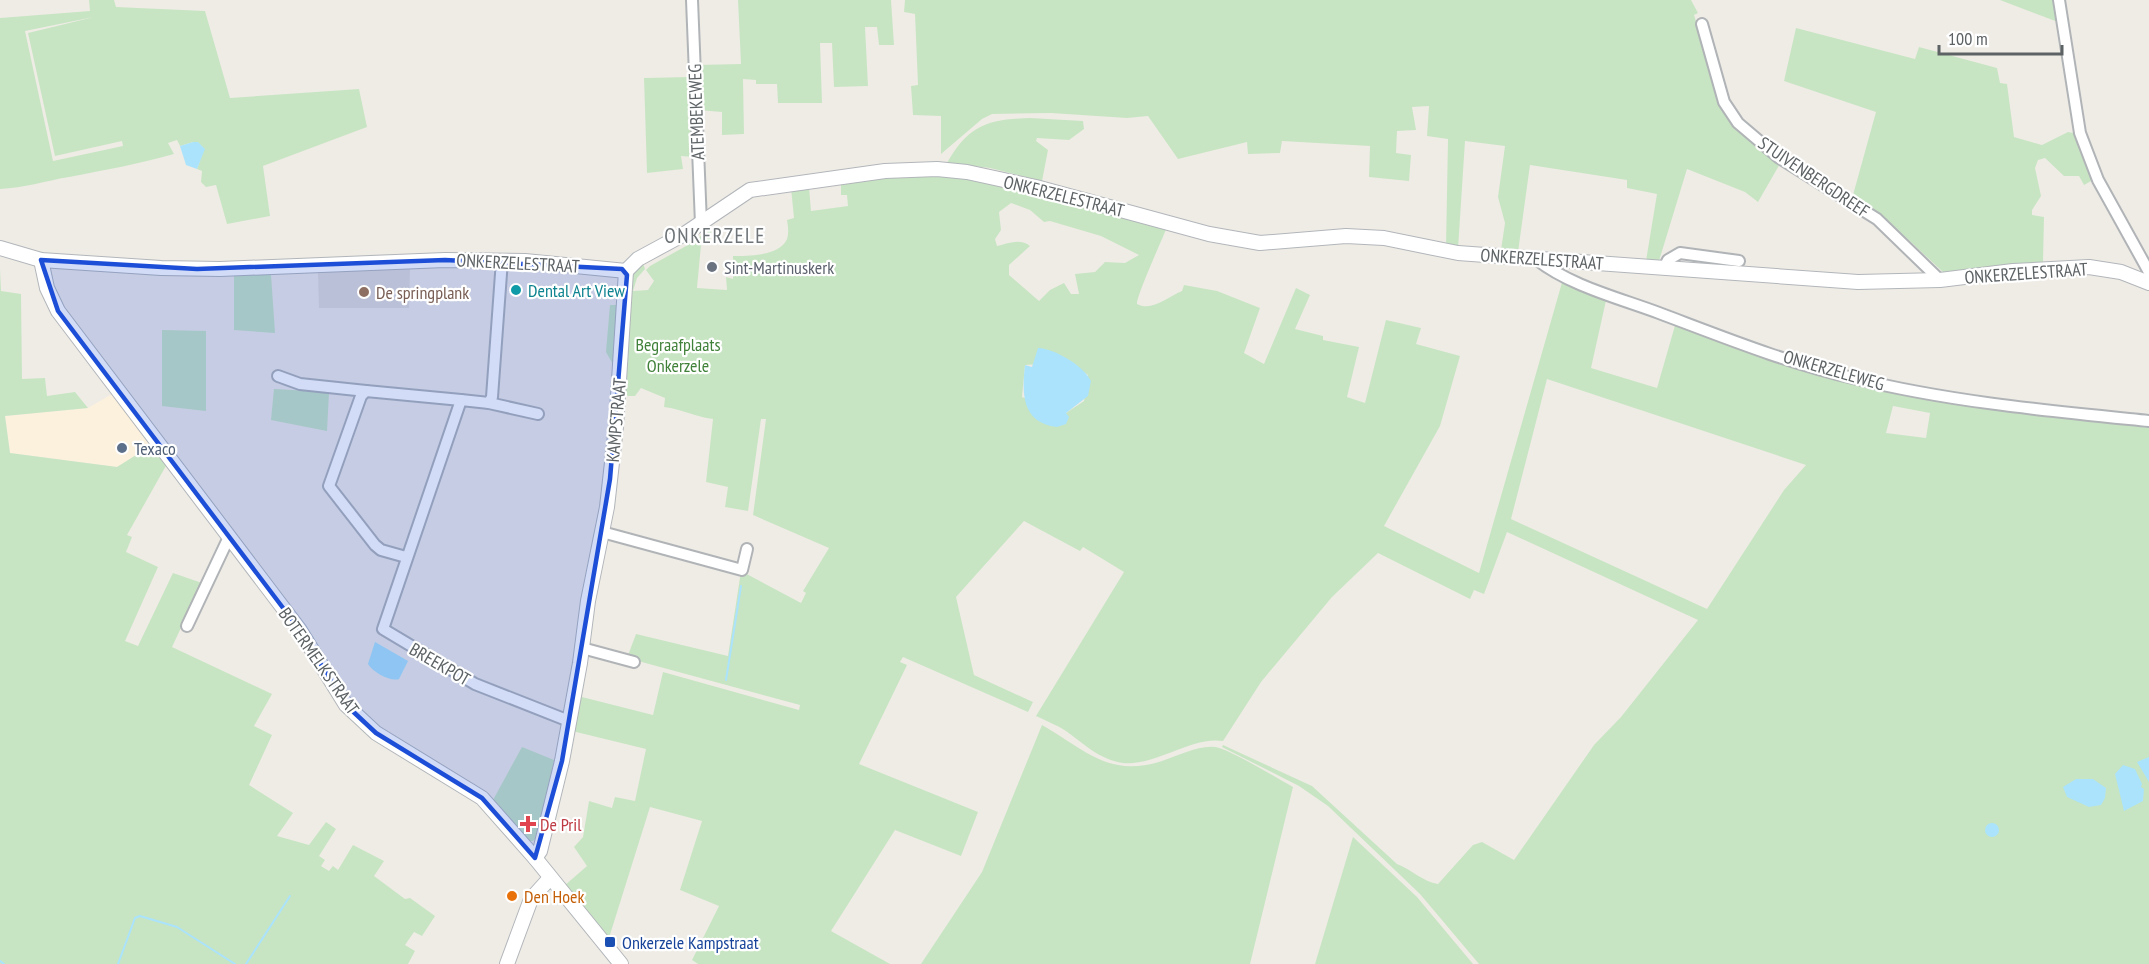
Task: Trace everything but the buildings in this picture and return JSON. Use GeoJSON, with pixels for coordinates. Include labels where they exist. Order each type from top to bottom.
{"type":"FeatureCollection","features":[{"type":"Feature","properties":{"kind":"street","name":"ATEMBEKEWEG"},"geometry":{"type":"LineString","coordinates":[[692,0],[701,224]]}},
{"type":"Feature","properties":{"kind":"street"},"geometry":{"type":"LineString","coordinates":[[2059,0],[2080,133],[2098,180],[2149,272]]}},
{"type":"Feature","properties":{"kind":"street","name":"STUIVENBERGDREEF"},"geometry":{"type":"LineString","coordinates":[[1702,24],[1724,102],[1738,123],[1778,157],[1877,219],[1940,280]]}},
{"type":"Feature","properties":{"kind":"street","name":"ONKERZELESTRAAT"},"geometry":{"type":"LineString","coordinates":[[0,248],[41,260],[197,269],[502,260],[627,271],[638,259],[701,224],[750,190],[885,171],[937,169],[967,172],[1036,187],[1209,234],[1247,241],[1284,243],[1346,236],[1384,238],[1458,253],[1858,282],[1940,280],[2013,271],[2089,267],[2121,272],[2149,283]]}},
{"type":"Feature","properties":{"kind":"street"},"geometry":{"type":"LineString","coordinates":[[1664,268],[1668,260],[1680,253],[1739,261]]}},
{"type":"Feature","properties":{"kind":"street","name":"ONKERZELEWEG"},"geometry":{"type":"LineString","coordinates":[[1536,259],[1549,270],[1616,297],[1852,378],[1937,395],[2021,408],[2149,421]]}},
{"type":"Feature","properties":{"kind":"street","name":"BOTERMELKSTRAAT"},"geometry":{"type":"LineString","coordinates":[[41,260],[47,288],[58,311],[299,628],[354,714],[376,733],[482,798],[535,858],[621,964]]}},
{"type":"Feature","properties":{"kind":"street"},"geometry":{"type":"LineString","coordinates":[[489,403],[492,397],[502,260]]}},
{"type":"Feature","properties":{"kind":"street","name":"KAMPSTRAAT"},"geometry":{"type":"LineString","coordinates":[[535,858],[540,851],[555,794],[602,532],[616,427],[627,271]]}},
{"type":"Feature","properties":{"kind":"street"},"geometry":{"type":"LineString","coordinates":[[278,376],[300,384],[489,403],[538,414]]}},
{"type":"Feature","properties":{"kind":"street"},"geometry":{"type":"LineString","coordinates":[[366,391],[361,396],[329,486],[375,545],[381,550],[406,557]]}},
{"type":"Feature","properties":{"kind":"street","name":"BREEKPOT"},"geometry":{"type":"LineString","coordinates":[[461,400],[383,629],[475,684],[569,721]]}},
{"type":"Feature","properties":{"kind":"street"},"geometry":{"type":"LineString","coordinates":[[602,532],[742,570],[747,549]]}},
{"type":"Feature","properties":{"kind":"street"},"geometry":{"type":"LineString","coordinates":[[187,626],[229,537]]}},
{"type":"Feature","properties":{"kind":"street"},"geometry":{"type":"LineString","coordinates":[[582,648],[634,662]]}},
{"type":"Feature","properties":{"kind":"street"},"geometry":{"type":"LineString","coordinates":[[507,964],[531,899],[550,878]]}},
{"type":"Feature","properties":{"kind":"highlighted area"},"geometry":{"type":"Polygon","coordinates":[[[41,260],[197,269],[445,260],[622,269],[627,275],[610,479],[562,761],[535,858],[482,798],[376,733],[346,705],[299,629],[58,311],[41,260]]]}},
{"type":"Feature","properties":{"kind":"shaded area","name":"De springplank"},"geometry":{"type":"Polygon","coordinates":[[[410,267],[409,308],[319,308],[318,272],[410,267]]]}},
{"type":"Feature","properties":{"kind":"shaded area"},"geometry":{"type":"Polygon","coordinates":[[[112,394],[152,445],[117,467],[10,453],[5,416],[88,408],[112,394]]]}},
{"type":"Feature","properties":{"kind":"green space"},"geometry":{"type":"Polygon","coordinates":[[[89,0],[114,0],[116,7],[205,11],[230,98],[359,89],[367,127],[263,166],[270,216],[227,224],[216,185],[206,187],[201,182],[202,171],[197,169],[202,155],[193,142],[180,146],[177,140],[168,143],[174,154],[148,161],[26,186],[0,189],[0,18],[90,11],[89,0]],[[94,17],[25,31],[53,161],[123,146],[122,141],[55,156],[28,33],[94,17]]]}},
{"type":"Feature","properties":{"kind":"green space"},"geometry":{"type":"Polygon","coordinates":[[[738,0],[891,0],[894,45],[879,45],[877,27],[865,27],[868,86],[834,87],[832,43],[820,43],[822,103],[778,103],[777,84],[756,84],[756,80],[743,79],[744,134],[722,135],[722,112],[698,110],[697,65],[741,64],[738,0]]]}},
{"type":"Feature","properties":{"kind":"green space"},"geometry":{"type":"Polygon","coordinates":[[[905,0],[1691,0],[1698,13],[1694,15],[1725,111],[1781,162],[1758,202],[1745,192],[1687,169],[1659,261],[1646,261],[1657,194],[1627,188],[1627,180],[1530,165],[1518,252],[1501,250],[1505,223],[1498,197],[1505,146],[1465,141],[1458,249],[1446,246],[1448,139],[1427,136],[1429,106],[1412,107],[1416,130],[1397,131],[1396,153],[1411,155],[1409,181],[1369,177],[1370,146],[1282,141],[1280,153],[1248,154],[1247,142],[1178,159],[1148,116],[1127,118],[1051,113],[992,114],[982,119],[941,154],[941,116],[913,115],[911,86],[918,85],[915,14],[904,12],[905,0]]]}},
{"type":"Feature","properties":{"kind":"green space"},"geometry":{"type":"Polygon","coordinates":[[[2000,0],[2054,0],[2058,22],[2000,0]]]}},
{"type":"Feature","properties":{"kind":"green space"},"geometry":{"type":"Polygon","coordinates":[[[1796,28],[1915,59],[1919,47],[1997,68],[2000,83],[2007,84],[2014,137],[2042,145],[2068,132],[2074,133],[2093,180],[2084,185],[2079,176],[2064,176],[2045,158],[2038,160],[2035,168],[2041,196],[2032,210],[2032,215],[2044,217],[2043,263],[1943,272],[1884,217],[1853,195],[1876,112],[1784,81],[1796,28]]]}},
{"type":"Feature","properties":{"kind":"green space"},"geometry":{"type":"Polygon","coordinates":[[[689,77],[693,157],[681,156],[683,169],[647,173],[644,78],[689,77]]]}},
{"type":"Feature","properties":{"kind":"green space"},"geometry":{"type":"Polygon","coordinates":[[[1030,118],[1083,121],[1084,129],[1069,140],[1037,138],[1036,141],[1048,150],[1042,181],[990,168],[947,163],[963,140],[981,127],[1003,120],[1030,118]]]}},
{"type":"Feature","properties":{"kind":"green space","name":"Begraafplaats Onkerzele"},"geometry":{"type":"Polygon","coordinates":[[[955,171],[1167,227],[1137,304],[1148,306],[1160,303],[1182,291],[1184,285],[1217,291],[1260,308],[1244,353],[1264,364],[1296,288],[1310,295],[1295,329],[1323,336],[1323,340],[1359,347],[1347,397],[1365,403],[1386,320],[1421,328],[1416,344],[1460,356],[1440,426],[1384,526],[1479,573],[1563,279],[1607,296],[1591,368],[1657,388],[1676,322],[1826,373],[2149,426],[2149,964],[1479,964],[1420,894],[1328,806],[1299,786],[1222,747],[1223,745],[1312,786],[1397,864],[1427,881],[1438,884],[1473,845],[1482,842],[1514,860],[1594,745],[1621,717],[1698,620],[1507,532],[1484,594],[1474,590],[1470,599],[1378,553],[1332,597],[1261,682],[1223,741],[1199,743],[1148,760],[1123,763],[1107,759],[1063,729],[1036,716],[1124,572],[1083,547],[1080,551],[1024,521],[956,597],[974,675],[1033,702],[1028,712],[903,657],[900,662],[907,665],[859,764],[978,812],[961,856],[895,830],[831,931],[890,964],[698,964],[692,960],[719,906],[680,890],[702,821],[650,807],[608,941],[564,886],[587,866],[574,847],[583,837],[589,801],[612,808],[615,797],[635,801],[646,749],[572,731],[578,696],[653,715],[663,672],[799,710],[800,705],[627,658],[636,634],[728,656],[741,571],[801,603],[806,593],[803,591],[829,548],[753,515],[766,419],[761,419],[748,511],[725,507],[728,487],[706,482],[713,419],[664,407],[665,398],[641,388],[635,396],[628,396],[622,392],[614,366],[606,352],[610,305],[620,305],[622,272],[643,263],[645,269],[637,278],[633,291],[648,290],[654,281],[646,270],[650,266],[695,241],[709,229],[712,229],[709,245],[701,245],[697,288],[727,290],[726,277],[733,279],[733,256],[771,252],[783,245],[787,239],[787,220],[794,218],[791,188],[809,187],[811,211],[848,206],[847,195],[841,195],[841,181],[955,171]],[[1011,203],[999,212],[1001,230],[995,239],[997,246],[1019,242],[1030,246],[1009,265],[1009,275],[1039,301],[1050,290],[1064,283],[1071,294],[1079,294],[1075,274],[1095,272],[1105,262],[1125,263],[1139,255],[1101,236],[1050,221],[1044,222],[1030,210],[1011,203]],[[1070,362],[1025,365],[1022,397],[1066,413],[1084,401],[1088,375],[1070,362]],[[1547,379],[1511,519],[1707,609],[1784,490],[1806,465],[1547,379]],[[1893,406],[1886,433],[1926,438],[1930,413],[1893,406]]]}},
{"type":"Feature","properties":{"kind":"green space"},"geometry":{"type":"Polygon","coordinates":[[[0,269],[1,291],[21,294],[22,379],[45,378],[47,396],[75,392],[88,408],[5,416],[10,453],[117,467],[152,445],[167,464],[127,535],[132,537],[126,552],[158,567],[125,641],[138,646],[173,573],[202,583],[172,647],[272,694],[254,726],[272,735],[249,785],[293,813],[277,836],[309,845],[326,822],[336,829],[319,856],[325,860],[321,866],[329,871],[333,866],[338,870],[353,845],[384,861],[374,876],[405,899],[410,898],[435,916],[422,936],[414,932],[405,945],[415,951],[408,964],[0,964],[0,269]]]}},
{"type":"Feature","properties":{"kind":"green space"},"geometry":{"type":"Polygon","coordinates":[[[234,275],[271,275],[275,333],[234,330],[234,275]]]}},
{"type":"Feature","properties":{"kind":"green space"},"geometry":{"type":"Polygon","coordinates":[[[162,330],[206,331],[206,411],[162,406],[162,330]]]}},
{"type":"Feature","properties":{"kind":"green space"},"geometry":{"type":"Polygon","coordinates":[[[274,389],[329,392],[327,431],[271,420],[274,389]]]}},
{"type":"Feature","properties":{"kind":"green space"},"geometry":{"type":"Polygon","coordinates":[[[1042,725],[1085,752],[1112,764],[1143,765],[1195,749],[1215,747],[1241,758],[1293,787],[1250,964],[921,964],[982,872],[1042,725]]]}},
{"type":"Feature","properties":{"kind":"green space"},"geometry":{"type":"Polygon","coordinates":[[[522,747],[554,760],[538,836],[533,841],[529,841],[493,800],[522,747]]]}},
{"type":"Feature","properties":{"kind":"green space"},"geometry":{"type":"Polygon","coordinates":[[[1353,837],[1417,897],[1473,964],[1315,964],[1353,837]]]}},
{"type":"Feature","properties":{"kind":"water"},"geometry":{"type":"Polygon","coordinates":[[[198,142],[205,149],[197,169],[186,165],[180,146],[198,142]]]}},
{"type":"Feature","properties":{"kind":"water"},"geometry":{"type":"Polygon","coordinates":[[[1038,348],[1052,351],[1068,359],[1082,369],[1091,381],[1088,396],[1066,413],[1069,417],[1066,424],[1057,427],[1036,419],[1026,405],[1025,365],[1032,367],[1038,348]]]}},
{"type":"Feature","properties":{"kind":"water"},"geometry":{"type":"Polygon","coordinates":[[[375,642],[408,661],[399,679],[382,676],[368,664],[375,642]]]}},
{"type":"Feature","properties":{"kind":"water"},"geometry":{"type":"Polygon","coordinates":[[[2149,757],[2149,782],[2137,762],[2149,757]]]}},
{"type":"Feature","properties":{"kind":"water"},"geometry":{"type":"Polygon","coordinates":[[[2123,765],[2135,769],[2142,784],[2141,787],[2144,789],[2143,801],[2124,811],[2115,774],[2123,765]]]}},
{"type":"Feature","properties":{"kind":"water"},"geometry":{"type":"Polygon","coordinates":[[[2076,779],[2093,779],[2106,788],[2105,798],[2101,805],[2089,807],[2067,797],[2063,787],[2076,779]]]}},
{"type":"Feature","properties":{"kind":"water"},"geometry":{"type":"Polygon","coordinates":[[[1992,823],[1997,825],[1999,830],[1997,835],[1992,837],[1987,835],[1985,830],[1987,825],[1992,823]]]}},
{"type":"Feature","properties":{"kind":"waterway"},"geometry":{"type":"LineString","coordinates":[[726,680],[741,586]]}},
{"type":"Feature","properties":{"kind":"waterway"},"geometry":{"type":"LineString","coordinates":[[246,964],[290,896]]}},
{"type":"Feature","properties":{"kind":"waterway"},"geometry":{"type":"LineString","coordinates":[[118,964],[135,918],[140,916],[177,927],[235,964]]}},
{"type":"Feature","properties":{"kind":"waterway"},"geometry":{"type":"LineString","coordinates":[[0,961],[4,964]]}},
{"type":"Feature","properties":{"kind":"place","name":"Sint-Martinuskerk"},"geometry":{"type":"Point","coordinates":[712,267]}},
{"type":"Feature","properties":{"kind":"place","name":"Dental Art View"},"geometry":{"type":"Point","coordinates":[516,290]}},
{"type":"Feature","properties":{"kind":"place","name":"De springplank"},"geometry":{"type":"Point","coordinates":[364,292]}},
{"type":"Feature","properties":{"kind":"place","name":"Texaco"},"geometry":{"type":"Point","coordinates":[122,448]}},
{"type":"Feature","properties":{"kind":"place","name":"De Pril"},"geometry":{"type":"Point","coordinates":[528,824]}},
{"type":"Feature","properties":{"kind":"place","name":"Den Hoek"},"geometry":{"type":"Point","coordinates":[512,896]}},
{"type":"Feature","properties":{"kind":"place","name":"Onkerzele Kampstraat"},"geometry":{"type":"Point","coordinates":[610,942]}},
{"type":"Feature","properties":{"kind":"district","name":"ONKERZELE"},"geometry":{"type":"Point","coordinates":[715,235]}}]}
